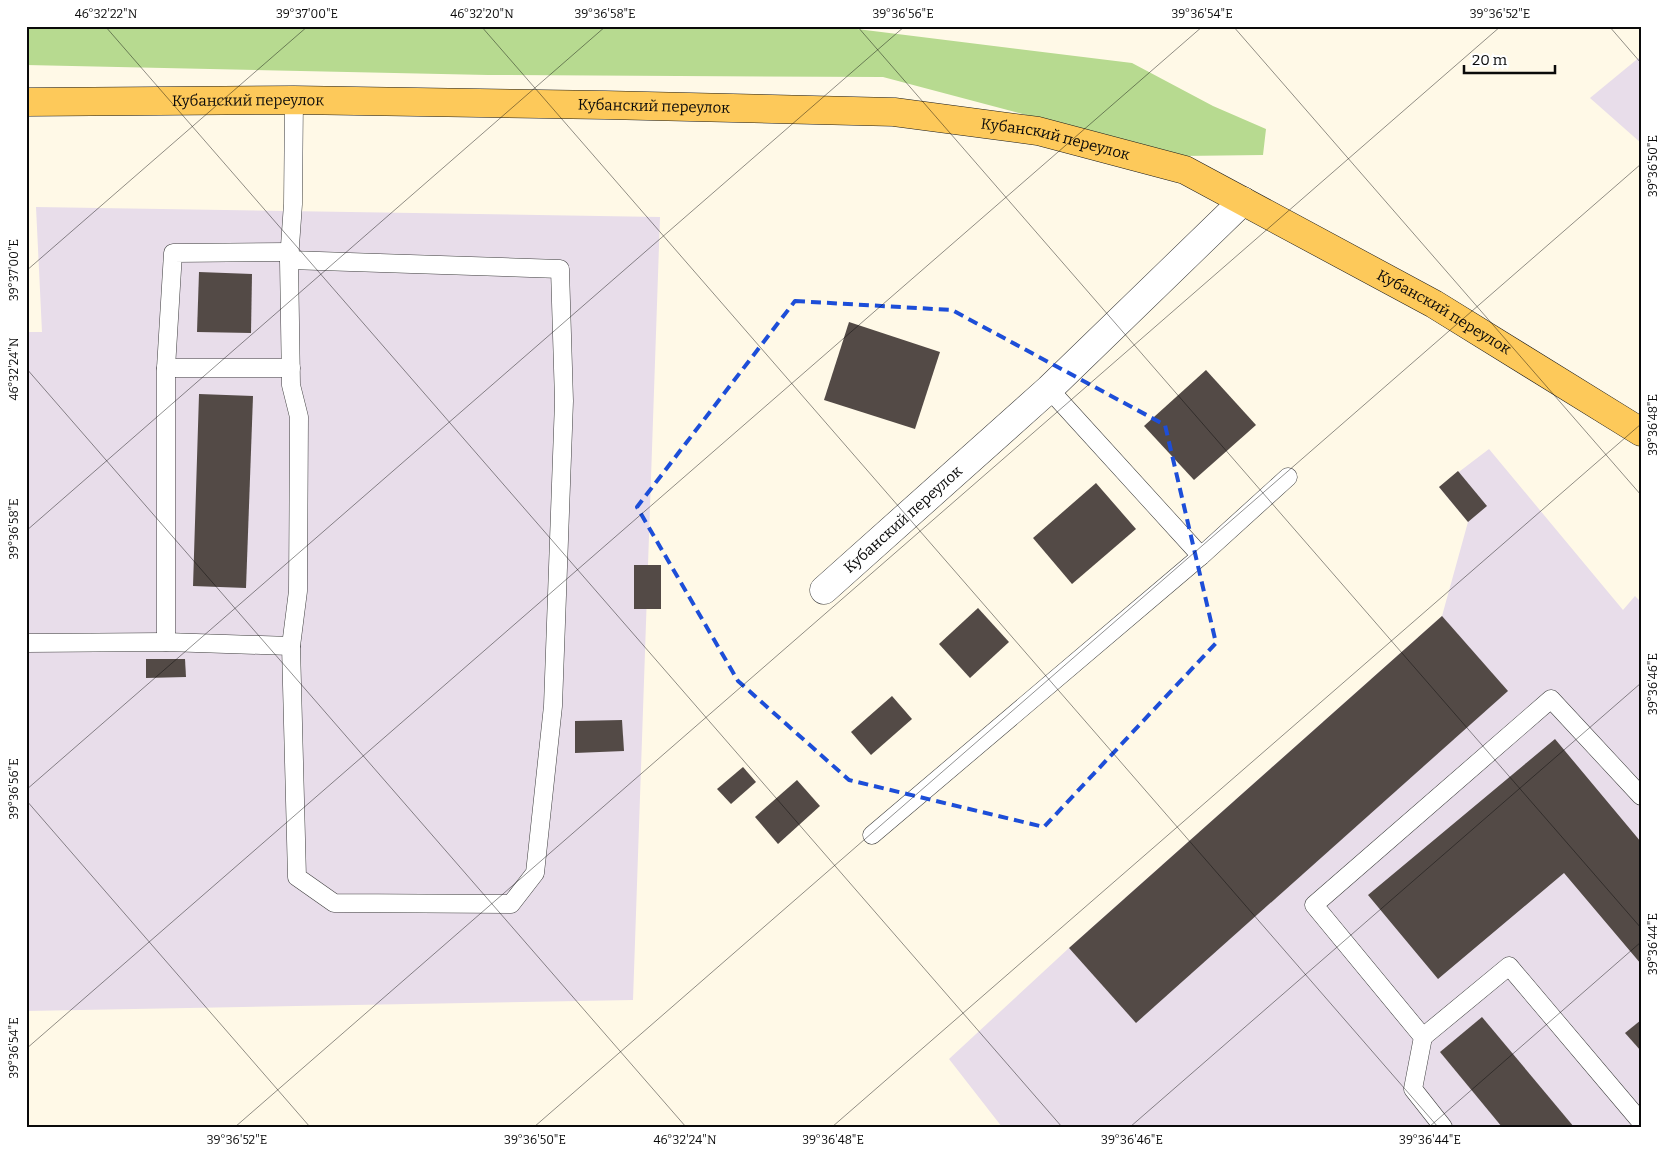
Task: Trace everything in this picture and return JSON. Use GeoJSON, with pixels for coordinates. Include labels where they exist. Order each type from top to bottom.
{"type":"FeatureCollection","features":[{"type":"Feature","properties":{"kind":"main road","name":"Кубанский переулок"},"geometry":{"type":"LineString","coordinates":[[34,104],[294,100],[894,112],[1038,131],[1185,170],[1434,304],[1641,432]]}},
{"type":"Feature","properties":{"kind":"street","name":"Кубанский переулок"},"geometry":{"type":"LineString","coordinates":[[824,590],[1049,389],[1243,201]]}},
{"type":"Feature","properties":{"kind":"lane"},"geometry":{"type":"LineString","coordinates":[[166,642],[166,368],[173,253],[289,256],[560,269],[564,401],[553,706],[535,873],[511,904],[334,903],[297,877],[290,646],[298,591],[299,417],[291,385],[289,256],[293,204],[294,100]]}},
{"type":"Feature","properties":{"kind":"lane"},"geometry":{"type":"LineString","coordinates":[[166,368],[291,368]]}},
{"type":"Feature","properties":{"kind":"lane"},"geometry":{"type":"LineString","coordinates":[[1049,389],[1201,556]]}},
{"type":"Feature","properties":{"kind":"lane"},"geometry":{"type":"LineString","coordinates":[[872,834],[1201,556],[1288,477]]}},
{"type":"Feature","properties":{"kind":"lane"},"geometry":{"type":"LineString","coordinates":[[26,643],[166,642],[290,646]]}},
{"type":"Feature","properties":{"kind":"lane"},"geometry":{"type":"LineString","coordinates":[[1423,1037],[1314,905],[1551,699],[1641,796]]}},
{"type":"Feature","properties":{"kind":"lane"},"geometry":{"type":"LineString","coordinates":[[1442,1127],[1413,1089],[1423,1037],[1509,966],[1641,1122]]}},
{"type":"Feature","properties":{"kind":"highlighted area"},"geometry":{"type":"Polygon","coordinates":[[[795,301],[952,310],[1165,425],[1216,643],[1044,827],[849,780],[738,681],[637,507],[795,301]]]}},
{"type":"Feature","properties":{"kind":"shaded area"},"geometry":{"type":"Polygon","coordinates":[[[1641,56],[1641,143],[1590,98],[1641,56]]]}},
{"type":"Feature","properties":{"kind":"shaded area"},"geometry":{"type":"Polygon","coordinates":[[[36,207],[660,217],[633,1000],[26,1011],[26,332],[42,332],[36,207]]]}},
{"type":"Feature","properties":{"kind":"shaded area"},"geometry":{"type":"Polygon","coordinates":[[[1489,449],[1623,610],[1635,596],[1641,602],[1641,1127],[1002,1127],[949,1059],[1069,948],[1442,616],[1468,522],[1439,487],[1489,449]]]}},
{"type":"Feature","properties":{"kind":"green space"},"geometry":{"type":"Polygon","coordinates":[[[26,26],[812,26],[857,29],[1132,63],[1213,106],[1266,129],[1263,155],[1181,156],[883,77],[488,75],[26,65],[26,26]]]}},
{"type":"Feature","properties":{"kind":"building"},"geometry":{"type":"Polygon","coordinates":[[[199,272],[252,274],[251,333],[197,332],[199,272]]]}},
{"type":"Feature","properties":{"kind":"building"},"geometry":{"type":"Polygon","coordinates":[[[849,322],[940,352],[915,429],[824,400],[849,322]]]}},
{"type":"Feature","properties":{"kind":"building"},"geometry":{"type":"Polygon","coordinates":[[[1206,370],[1256,425],[1194,480],[1144,426],[1206,370]]]}},
{"type":"Feature","properties":{"kind":"building"},"geometry":{"type":"Polygon","coordinates":[[[199,394],[253,396],[246,588],[193,586],[199,394]]]}},
{"type":"Feature","properties":{"kind":"building"},"geometry":{"type":"Polygon","coordinates":[[[1458,471],[1487,506],[1468,522],[1439,487],[1458,471]]]}},
{"type":"Feature","properties":{"kind":"building"},"geometry":{"type":"Polygon","coordinates":[[[1096,483],[1136,529],[1072,584],[1033,538],[1096,483]]]}},
{"type":"Feature","properties":{"kind":"building"},"geometry":{"type":"Polygon","coordinates":[[[634,565],[661,565],[661,609],[634,609],[634,565]]]}},
{"type":"Feature","properties":{"kind":"building"},"geometry":{"type":"Polygon","coordinates":[[[978,608],[1009,642],[970,678],[939,644],[978,608]]]}},
{"type":"Feature","properties":{"kind":"building"},"geometry":{"type":"Polygon","coordinates":[[[1442,616],[1508,691],[1136,1023],[1069,948],[1442,616]]]}},
{"type":"Feature","properties":{"kind":"building"},"geometry":{"type":"Polygon","coordinates":[[[146,659],[185,659],[186,677],[146,678],[146,659]]]}},
{"type":"Feature","properties":{"kind":"building"},"geometry":{"type":"Polygon","coordinates":[[[892,696],[912,719],[871,755],[851,732],[892,696]]]}},
{"type":"Feature","properties":{"kind":"building"},"geometry":{"type":"Polygon","coordinates":[[[622,720],[624,751],[575,753],[575,721],[622,720]]]}},
{"type":"Feature","properties":{"kind":"building"},"geometry":{"type":"Polygon","coordinates":[[[1555,739],[1641,842],[1641,964],[1564,873],[1438,979],[1368,895],[1555,739]]]}},
{"type":"Feature","properties":{"kind":"building"},"geometry":{"type":"Polygon","coordinates":[[[743,767],[756,782],[731,804],[717,789],[743,767]]]}},
{"type":"Feature","properties":{"kind":"building"},"geometry":{"type":"Polygon","coordinates":[[[797,780],[820,806],[778,844],[755,817],[797,780]]]}},
{"type":"Feature","properties":{"kind":"building"},"geometry":{"type":"Polygon","coordinates":[[[1482,1017],[1574,1127],[1502,1127],[1440,1052],[1482,1017]]]}},
{"type":"Feature","properties":{"kind":"building"},"geometry":{"type":"Polygon","coordinates":[[[1641,1020],[1641,1051],[1625,1033],[1641,1020]]]}}]}
